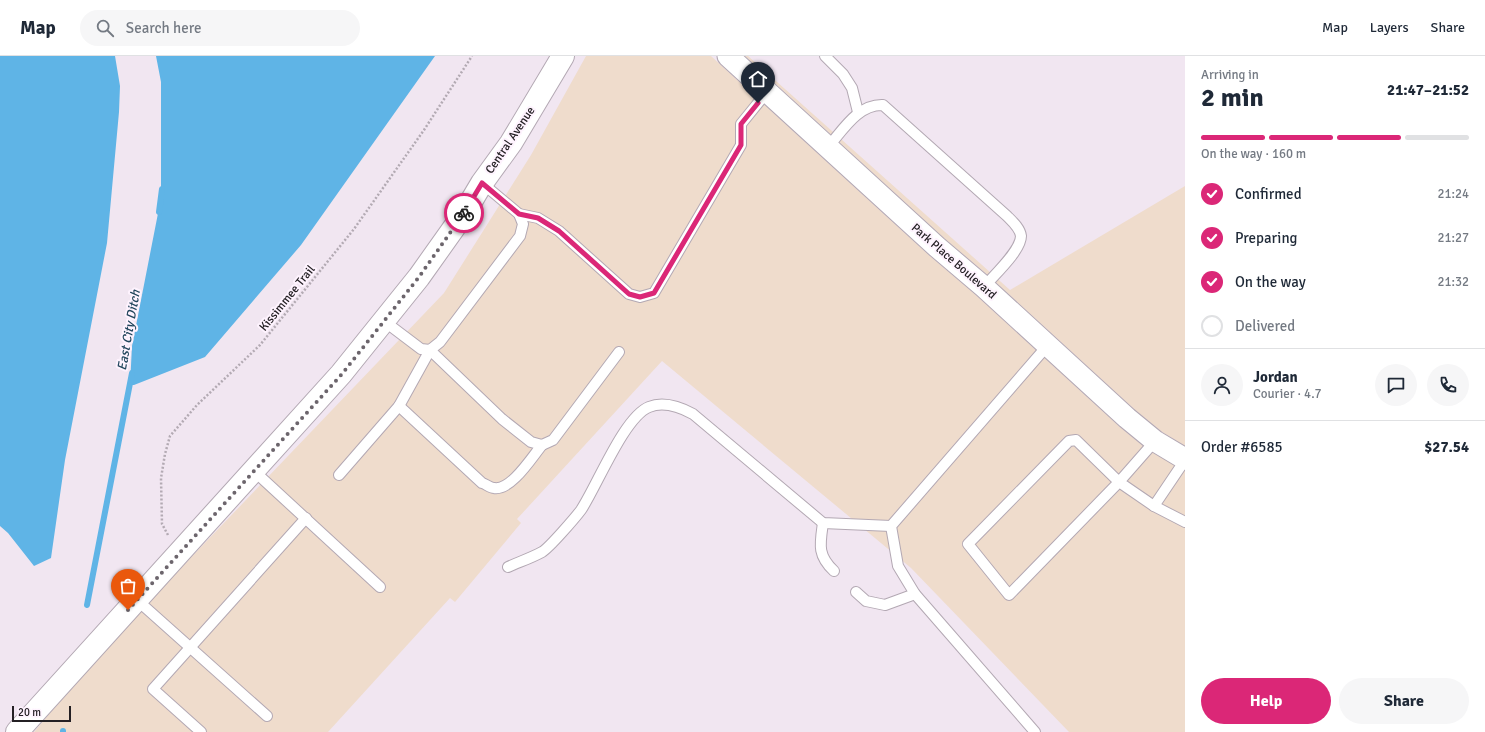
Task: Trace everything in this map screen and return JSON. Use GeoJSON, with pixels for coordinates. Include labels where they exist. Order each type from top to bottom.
{"type":"FeatureCollection","features":[{"type":"Feature","properties":{"kind":"street","name":"Central Avenue"},"geometry":{"type":"LineString","coordinates":[[17,732],[342,374],[419,277],[454,227],[482,183],[511,143],[563,56]]}},
{"type":"Feature","properties":{"kind":"street","name":"Park Place Boulevard"},"geometry":{"type":"LineString","coordinates":[[731,57],[767,92],[937,247],[984,287],[1127,418],[1155,441],[1185,460]]}},
{"type":"Feature","properties":{"kind":"lane"},"geometry":{"type":"LineString","coordinates":[[825,56],[843,74],[852,88],[858,112]]}},
{"type":"Feature","properties":{"kind":"lane"},"geometry":{"type":"LineString","coordinates":[[482,183],[519,214],[538,218],[559,231],[629,294],[640,297],[654,293],[741,145],[741,124],[767,92]]}},
{"type":"Feature","properties":{"kind":"lane"},"geometry":{"type":"LineString","coordinates":[[828,147],[858,112],[875,105],[883,105],[1007,216],[1018,228],[1021,237],[1017,249],[984,287]]}},
{"type":"Feature","properties":{"kind":"lane"},"geometry":{"type":"LineString","coordinates":[[339,476],[399,406],[430,350],[440,342],[520,236],[523,224],[519,214]]}},
{"type":"Feature","properties":{"kind":"lane"},"geometry":{"type":"LineString","coordinates":[[384,321],[421,349],[430,350],[502,419],[531,442],[542,445]]}},
{"type":"Feature","properties":{"kind":"lane"},"geometry":{"type":"LineString","coordinates":[[891,526],[1048,345]]}},
{"type":"Feature","properties":{"kind":"lane"},"geometry":{"type":"LineString","coordinates":[[399,406],[482,483],[494,488],[504,487],[516,477],[542,445],[553,440],[619,352]]}},
{"type":"Feature","properties":{"kind":"lane"},"geometry":{"type":"LineString","coordinates":[[508,566],[543,552],[581,510],[618,443],[637,417],[649,408],[662,404],[680,407],[693,414],[823,523],[891,526]]}},
{"type":"Feature","properties":{"kind":"lane"},"geometry":{"type":"LineString","coordinates":[[1155,441],[1119,482],[1008,595],[968,544],[1069,441],[1076,440],[1119,482],[1154,506],[1185,522]]}},
{"type":"Feature","properties":{"kind":"lane"},"geometry":{"type":"LineString","coordinates":[[1154,506],[1185,460]]}},
{"type":"Feature","properties":{"kind":"lane"},"geometry":{"type":"LineString","coordinates":[[254,471],[380,587]]}},
{"type":"Feature","properties":{"kind":"lane"},"geometry":{"type":"LineString","coordinates":[[201,732],[153,689],[306,518]]}},
{"type":"Feature","properties":{"kind":"lane"},"geometry":{"type":"LineString","coordinates":[[823,523],[820,549],[834,572]]}},
{"type":"Feature","properties":{"kind":"lane"},"geometry":{"type":"LineString","coordinates":[[891,526],[898,566],[915,594],[1035,732]]}},
{"type":"Feature","properties":{"kind":"lane"},"geometry":{"type":"LineString","coordinates":[[856,592],[866,601],[885,605],[915,594]]}},
{"type":"Feature","properties":{"kind":"lane"},"geometry":{"type":"LineString","coordinates":[[137,600],[267,716]]}},
{"type":"Feature","properties":{"kind":"path","name":"Kissimmee Trail"},"geometry":{"type":"LineString","coordinates":[[178,555],[162,524],[161,478],[170,436],[197,405],[260,345],[354,229],[424,130],[472,56]]}},
{"type":"Feature","properties":{"kind":"shaded area"},"geometry":{"type":"Polygon","coordinates":[[[586,56],[711,56],[1120,427],[1148,450],[1185,471],[1185,732],[1069,732],[911,568],[662,361],[517,519],[521,523],[455,602],[450,598],[328,732],[34,732],[74,684],[155,595],[444,293],[531,155],[586,56]]]}},
{"type":"Feature","properties":{"kind":"shaded area"},"geometry":{"type":"Polygon","coordinates":[[[745,56],[748,56],[1010,290],[1185,186],[1185,446],[1162,432],[1135,410],[745,56]]]}},
{"type":"Feature","properties":{"kind":"water"},"geometry":{"type":"Polygon","coordinates":[[[0,56],[115,56],[120,86],[107,243],[65,460],[51,558],[34,566],[8,533],[0,526],[0,56]]]}},
{"type":"Feature","properties":{"kind":"water"},"geometry":{"type":"Polygon","coordinates":[[[156,56],[435,56],[301,245],[205,357],[134,385],[130,385],[132,346],[161,198],[161,82],[156,56]]]}},
{"type":"Feature","properties":{"kind":"waterway","name":"East City Ditch"},"geometry":{"type":"LineString","coordinates":[[159,212],[162,189]]}},
{"type":"Feature","properties":{"kind":"waterway","name":"East City Ditch"},"geometry":{"type":"LineString","coordinates":[[87,605],[132,373]]}},
{"type":"Feature","properties":{"kind":"way so far"},"geometry":{"type":"LineString","coordinates":[[128,610],[342,374],[419,277],[464,213]]}},
{"type":"Feature","properties":{"kind":"route"},"geometry":{"type":"LineString","coordinates":[[464,213],[482,183],[519,214],[538,218],[559,231],[629,294],[640,297],[654,293],[741,145],[741,124],[758,103]]}}]}
